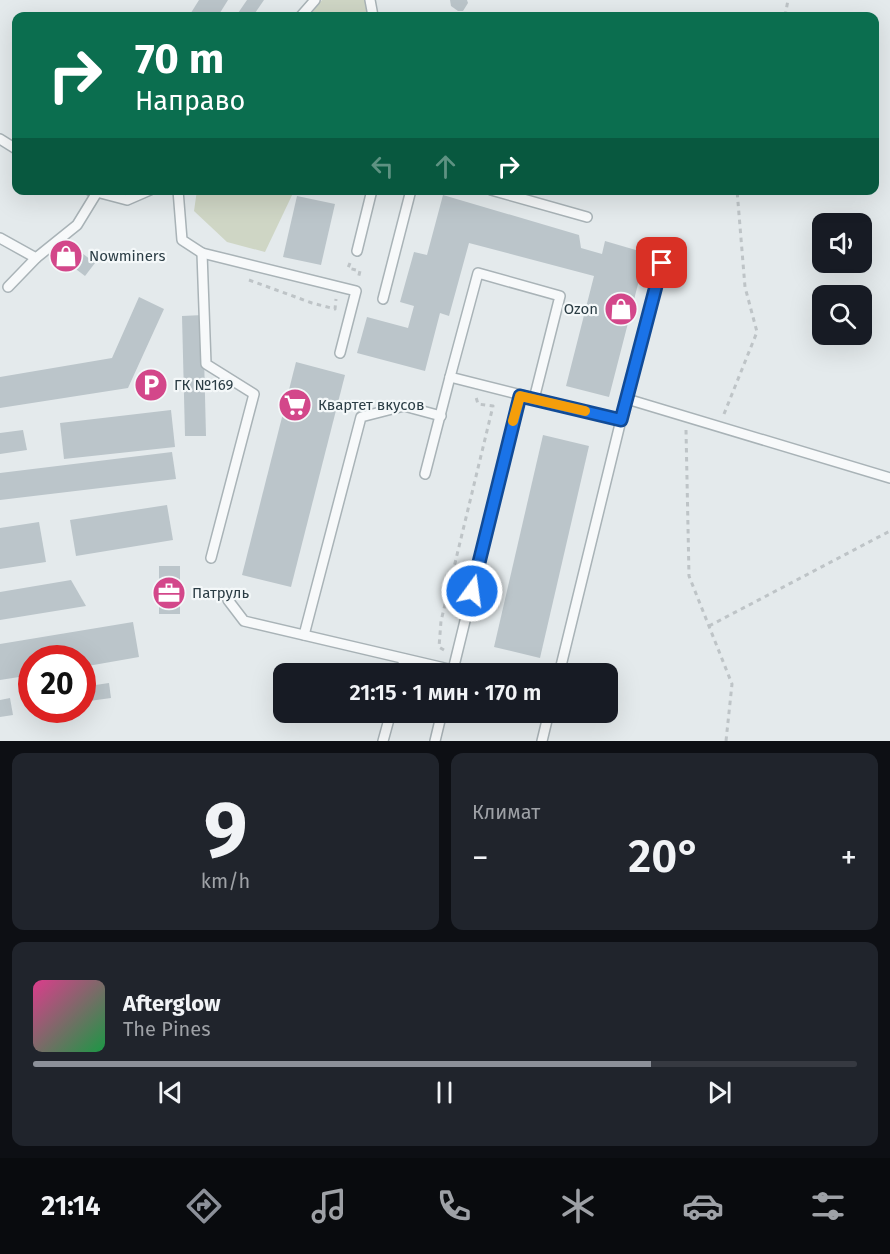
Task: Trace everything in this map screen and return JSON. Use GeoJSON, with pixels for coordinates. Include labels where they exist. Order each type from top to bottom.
{"type":"FeatureCollection","features":[{"type":"Feature","properties":{"kind":"lane"},"geometry":{"type":"LineString","coordinates":[[304,12],[315,0]]}},
{"type":"Feature","properties":{"kind":"lane"},"geometry":{"type":"LineString","coordinates":[[8,287],[36,258],[77,225],[91,195]]}},
{"type":"Feature","properties":{"kind":"lane"},"geometry":{"type":"LineString","coordinates":[[105,195],[127,200],[138,195]]}},
{"type":"Feature","properties":{"kind":"lane"},"geometry":{"type":"LineString","coordinates":[[178,195],[182,240],[202,253],[356,291],[340,353]]}},
{"type":"Feature","properties":{"kind":"lane"},"geometry":{"type":"LineString","coordinates":[[357,251],[371,195]]}},
{"type":"Feature","properties":{"kind":"lane"},"geometry":{"type":"LineString","coordinates":[[383,299],[410,195]]}},
{"type":"Feature","properties":{"kind":"lane"},"geometry":{"type":"LineString","coordinates":[[509,195],[587,216]]}},
{"type":"Feature","properties":{"kind":"lane"},"geometry":{"type":"LineString","coordinates":[[0,238],[36,258]]}},
{"type":"Feature","properties":{"kind":"lane"},"geometry":{"type":"LineString","coordinates":[[202,253],[206,364],[254,394],[211,558]]}},
{"type":"Feature","properties":{"kind":"lane"},"geometry":{"type":"LineString","coordinates":[[562,663],[662,263]]}},
{"type":"Feature","properties":{"kind":"lane"},"geometry":{"type":"LineString","coordinates":[[425,474],[478,273],[560,296],[534,399]]}},
{"type":"Feature","properties":{"kind":"lane"},"geometry":{"type":"LineString","coordinates":[[450,377],[621,420]]}},
{"type":"Feature","properties":{"kind":"lane"},"geometry":{"type":"LineString","coordinates":[[455,663],[520,396]]}},
{"type":"Feature","properties":{"kind":"lane"},"geometry":{"type":"LineString","coordinates":[[627,399],[890,478]]}},
{"type":"Feature","properties":{"kind":"lane"},"geometry":{"type":"LineString","coordinates":[[304,635],[361,417],[404,406],[441,416]]}},
{"type":"Feature","properties":{"kind":"lane"},"geometry":{"type":"LineString","coordinates":[[228,600],[244,621],[419,663]]}},
{"type":"Feature","properties":{"kind":"lane"},"geometry":{"type":"LineString","coordinates":[[403,663],[404,659]]}},
{"type":"Feature","properties":{"kind":"lane"},"geometry":{"type":"LineString","coordinates":[[383,741],[388,723]]}},
{"type":"Feature","properties":{"kind":"lane"},"geometry":{"type":"LineString","coordinates":[[435,741],[439,723]]}},
{"type":"Feature","properties":{"kind":"lane"},"geometry":{"type":"LineString","coordinates":[[542,741],[546,723]]}},
{"type":"Feature","properties":{"kind":"path"},"geometry":{"type":"LineString","coordinates":[[723,417],[757,333],[745,287],[737,195]]}},
{"type":"Feature","properties":{"kind":"path"},"geometry":{"type":"LineString","coordinates":[[246,279],[312,303]]}},
{"type":"Feature","properties":{"kind":"path"},"geometry":{"type":"LineString","coordinates":[[439,647],[441,621],[493,406],[478,404],[476,397]]}},
{"type":"Feature","properties":{"kind":"path"},"geometry":{"type":"LineString","coordinates":[[686,429],[689,576],[732,684],[726,741]]}},
{"type":"Feature","properties":{"kind":"path"},"geometry":{"type":"LineString","coordinates":[[709,626],[890,531]]}},
{"type":"Feature","properties":{"kind":"green space"},"geometry":{"type":"Polygon","coordinates":[[[322,0],[365,0],[367,12],[312,12],[322,0]]]}},
{"type":"Feature","properties":{"kind":"green space"},"geometry":{"type":"Polygon","coordinates":[[[196,195],[292,195],[265,252],[227,242],[194,211],[196,195]]]}},
{"type":"Feature","properties":{"kind":"building"},"geometry":{"type":"Polygon","coordinates":[[[199,0],[228,0],[220,12],[192,12],[199,0]]]}},
{"type":"Feature","properties":{"kind":"building"},"geometry":{"type":"Polygon","coordinates":[[[247,0],[264,0],[256,12],[239,12],[247,0]]]}},
{"type":"Feature","properties":{"kind":"building"},"geometry":{"type":"Polygon","coordinates":[[[450,0],[467,0],[468,3],[463,11],[458,11],[451,6],[450,0]]]}},
{"type":"Feature","properties":{"kind":"building"},"geometry":{"type":"Polygon","coordinates":[[[443,195],[579,235],[581,248],[602,254],[605,241],[646,253],[609,397],[566,386],[594,276],[469,243],[449,316],[440,313],[425,371],[357,353],[367,317],[408,328],[414,306],[400,302],[414,252],[427,255],[443,195]]]}},
{"type":"Feature","properties":{"kind":"building"},"geometry":{"type":"Polygon","coordinates":[[[297,196],[335,204],[321,265],[283,257],[297,196]]]}},
{"type":"Feature","properties":{"kind":"building"},"geometry":{"type":"Polygon","coordinates":[[[70,244],[95,263],[85,276],[60,257],[70,244]]]}},
{"type":"Feature","properties":{"kind":"building"},"geometry":{"type":"Polygon","coordinates":[[[139,297],[164,309],[128,388],[0,408],[0,377],[112,358],[139,297]]]}},
{"type":"Feature","properties":{"kind":"building"},"geometry":{"type":"Polygon","coordinates":[[[203,315],[206,436],[185,436],[182,316],[203,315]]]}},
{"type":"Feature","properties":{"kind":"building"},"geometry":{"type":"Polygon","coordinates":[[[296,362],[345,375],[291,587],[242,575],[296,362]]]}},
{"type":"Feature","properties":{"kind":"building"},"geometry":{"type":"Polygon","coordinates":[[[171,410],[175,447],[64,459],[60,423],[171,410]]]}},
{"type":"Feature","properties":{"kind":"building"},"geometry":{"type":"Polygon","coordinates":[[[23,430],[27,450],[0,454],[0,433],[23,430]]]}},
{"type":"Feature","properties":{"kind":"building"},"geometry":{"type":"Polygon","coordinates":[[[543,435],[589,446],[540,658],[494,647],[543,435]]]}},
{"type":"Feature","properties":{"kind":"building"},"geometry":{"type":"Polygon","coordinates":[[[172,452],[176,479],[0,500],[0,473],[172,452]]]}},
{"type":"Feature","properties":{"kind":"building"},"geometry":{"type":"Polygon","coordinates":[[[167,505],[173,540],[76,556],[70,520],[167,505]]]}},
{"type":"Feature","properties":{"kind":"building"},"geometry":{"type":"Polygon","coordinates":[[[39,522],[46,562],[0,569],[0,528],[39,522]]]}},
{"type":"Feature","properties":{"kind":"building"},"geometry":{"type":"Polygon","coordinates":[[[159,566],[180,566],[180,614],[159,614],[159,566]]]}},
{"type":"Feature","properties":{"kind":"building"},"geometry":{"type":"Polygon","coordinates":[[[71,580],[86,606],[0,620],[0,592],[71,580]]]}},
{"type":"Feature","properties":{"kind":"building"},"geometry":{"type":"Polygon","coordinates":[[[133,622],[139,657],[96,665],[96,645],[18,645],[18,677],[0,680],[0,644],[133,622]]]}},
{"type":"Feature","properties":{"kind":"building"},"geometry":{"type":"Polygon","coordinates":[[[109,683],[111,698],[96,700],[96,685],[109,683]]]}},
{"type":"Feature","properties":{"kind":"building"},"geometry":{"type":"Polygon","coordinates":[[[10,698],[13,715],[0,717],[0,700],[10,698]]]}},
{"type":"Feature","properties":{"kind":"slow traffic"},"geometry":{"type":"LineString","coordinates":[[513,421],[520,396],[585,411]]}},
{"type":"Feature","properties":{"kind":"place","name":"Nowminers"},"geometry":{"type":"Point","coordinates":[66,256]}},
{"type":"Feature","properties":{"kind":"place","name":"Ozon"},"geometry":{"type":"Point","coordinates":[621,309]}},
{"type":"Feature","properties":{"kind":"place","name":"ГК №169"},"geometry":{"type":"Point","coordinates":[151,385]}},
{"type":"Feature","properties":{"kind":"place","name":"Квартет вкусов"},"geometry":{"type":"Point","coordinates":[295,405]}},
{"type":"Feature","properties":{"kind":"place","name":"Патруль"},"geometry":{"type":"Point","coordinates":[169,593]}},
{"type":"Feature","properties":{"kind":"route"},"geometry":{"type":"LineString","coordinates":[[472,591],[520,396],[621,420],[662,263]]}}]}
